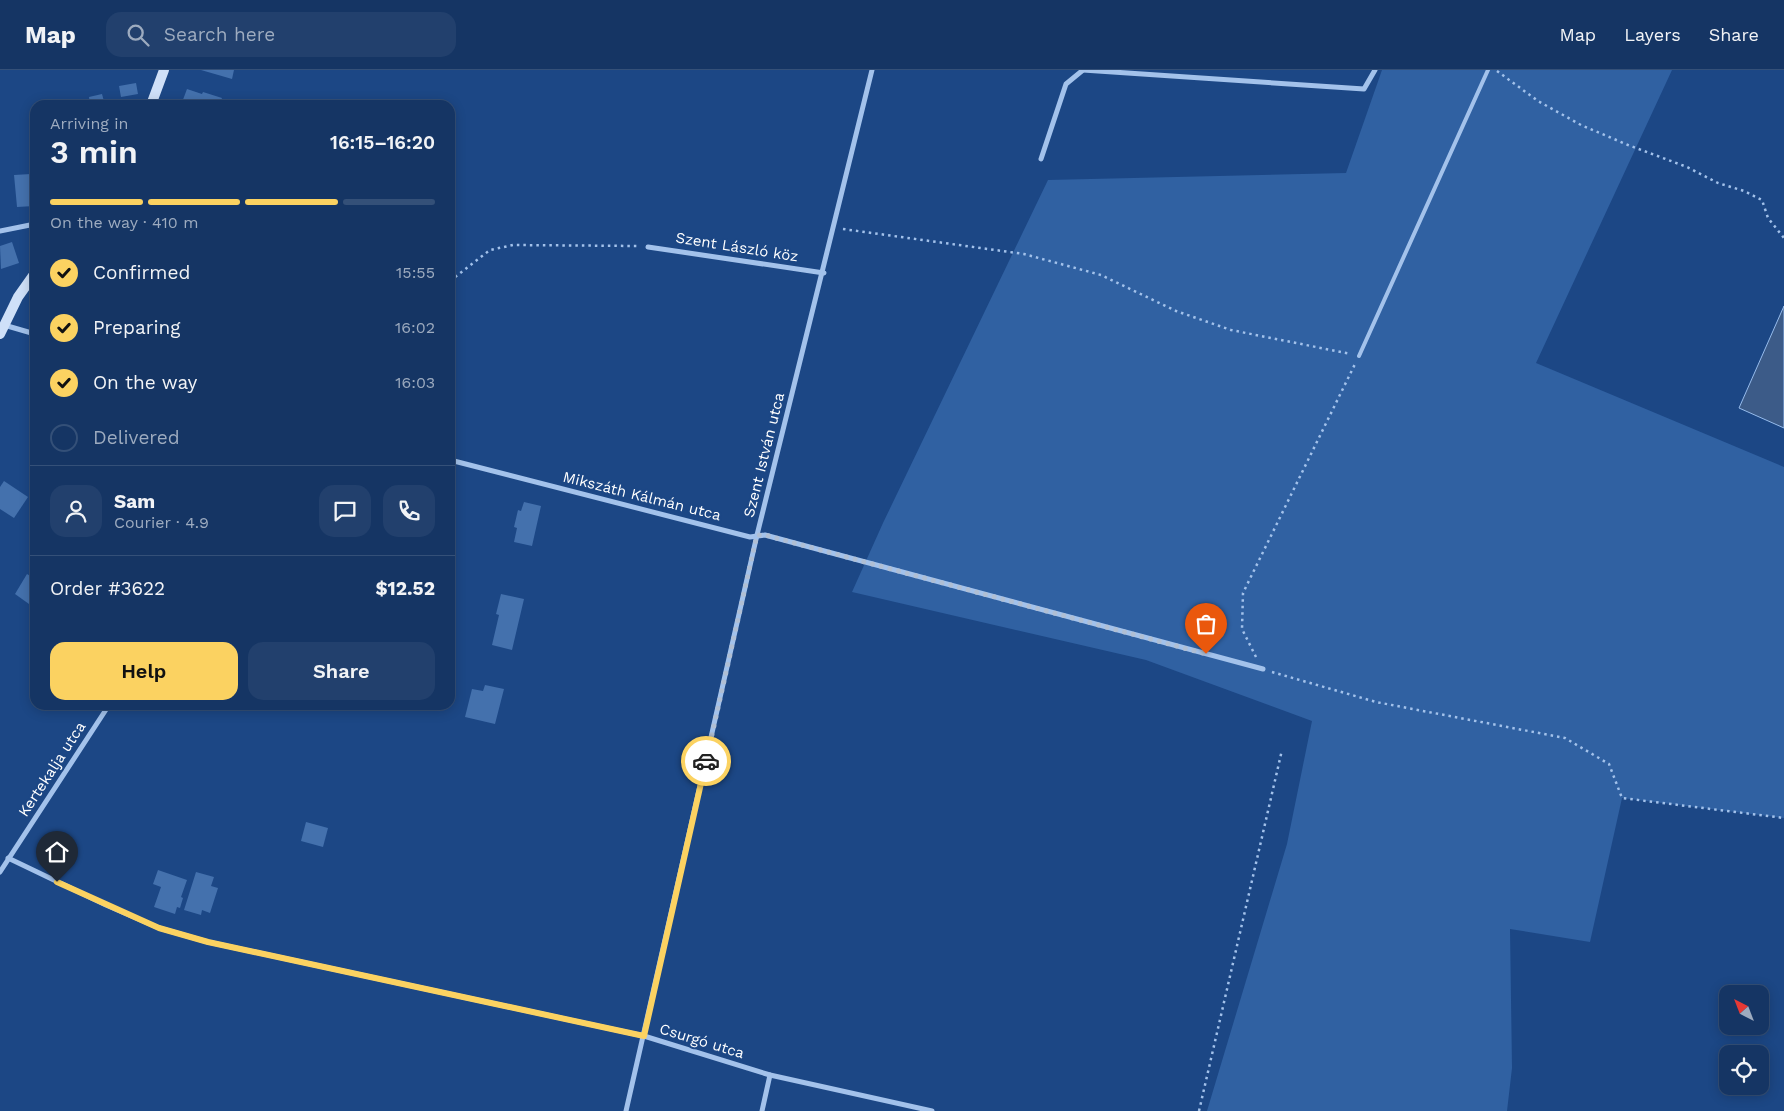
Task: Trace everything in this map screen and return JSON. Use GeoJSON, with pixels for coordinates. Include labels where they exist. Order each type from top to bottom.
{"type":"FeatureCollection","features":[{"type":"Feature","properties":{"kind":"main road"},"geometry":{"type":"LineString","coordinates":[[153,100],[164,70]]}},
{"type":"Feature","properties":{"kind":"main road"},"geometry":{"type":"LineString","coordinates":[[2,330],[18,297],[30,280]]}},
{"type":"Feature","properties":{"kind":"street","name":"Szent István utca"},"geometry":{"type":"LineString","coordinates":[[626,1111],[757,535],[824,273],[872,70]]}},
{"type":"Feature","properties":{"kind":"street"},"geometry":{"type":"LineString","coordinates":[[1041,159],[1066,84],[1083,70],[1364,89],[1376,70]]}},
{"type":"Feature","properties":{"kind":"street"},"geometry":{"type":"LineString","coordinates":[[0,231],[30,225]]}},
{"type":"Feature","properties":{"kind":"street","name":"Szent László köz"},"geometry":{"type":"LineString","coordinates":[[648,246],[824,273]]}},
{"type":"Feature","properties":{"kind":"street"},"geometry":{"type":"LineString","coordinates":[[2,330],[30,333]]}},
{"type":"Feature","properties":{"kind":"street","name":"Mikszáth Kálmán utca"},"geometry":{"type":"LineString","coordinates":[[455,461],[750,536],[765,535],[1263,669]]}},
{"type":"Feature","properties":{"kind":"street","name":"Kertekalja utca"},"geometry":{"type":"LineString","coordinates":[[0,872],[106,710]]}},
{"type":"Feature","properties":{"kind":"street","name":"Csurgó utca"},"geometry":{"type":"LineString","coordinates":[[8,858],[159,928],[208,942],[644,1036],[770,1074],[932,1111]]}},
{"type":"Feature","properties":{"kind":"street"},"geometry":{"type":"LineString","coordinates":[[762,1111],[770,1074]]}},
{"type":"Feature","properties":{"kind":"lane"},"geometry":{"type":"LineString","coordinates":[[1359,356],[1488,70]]}},
{"type":"Feature","properties":{"kind":"path"},"geometry":{"type":"LineString","coordinates":[[1496,70],[1538,101],[1581,125],[1687,167],[1762,200],[1768,218],[1784,238]]}},
{"type":"Feature","properties":{"kind":"path"},"geometry":{"type":"LineString","coordinates":[[834,228],[1024,254],[1101,274],[1176,311],[1231,330],[1359,356],[1243,593],[1242,629],[1263,669],[1376,702],[1565,738],[1609,764],[1622,798],[1784,818]]}},
{"type":"Feature","properties":{"kind":"path"},"geometry":{"type":"LineString","coordinates":[[455,277],[490,250],[513,245],[648,246]]}},
{"type":"Feature","properties":{"kind":"path"},"geometry":{"type":"LineString","coordinates":[[1199,1111],[1282,750]]}},
{"type":"Feature","properties":{"kind":"shaded area"},"geometry":{"type":"Polygon","coordinates":[[[1382,70],[1672,70],[1536,363],[1784,467],[1784,818],[1622,798],[1590,942],[1510,929],[1512,1068],[1507,1111],[1207,1111],[1287,844],[1312,721],[1146,660],[852,592],[883,523],[1048,180],[1346,173],[1382,70]]]}},
{"type":"Feature","properties":{"kind":"shaded area"},"geometry":{"type":"Polygon","coordinates":[[[1784,306],[1784,428],[1739,408],[1784,306]]]}},
{"type":"Feature","properties":{"kind":"building"},"geometry":{"type":"Polygon","coordinates":[[[201,70],[234,70],[232,79],[201,70]]]}},
{"type":"Feature","properties":{"kind":"building"},"geometry":{"type":"Polygon","coordinates":[[[136,83],[138,94],[121,97],[119,86],[136,83]]]}},
{"type":"Feature","properties":{"kind":"building"},"geometry":{"type":"Polygon","coordinates":[[[187,89],[222,98],[221,100],[183,100],[187,89]]]}},
{"type":"Feature","properties":{"kind":"building"},"geometry":{"type":"Polygon","coordinates":[[[102,94],[104,100],[89,100],[89,97],[102,94]]]}},
{"type":"Feature","properties":{"kind":"building"},"geometry":{"type":"Polygon","coordinates":[[[30,174],[30,206],[17,207],[14,175],[30,174]]]}},
{"type":"Feature","properties":{"kind":"building"},"geometry":{"type":"Polygon","coordinates":[[[12,242],[19,263],[1,269],[0,246],[12,242]]]}},
{"type":"Feature","properties":{"kind":"building"},"geometry":{"type":"Polygon","coordinates":[[[4,481],[28,497],[14,518],[0,509],[0,487],[4,481]]]}},
{"type":"Feature","properties":{"kind":"building"},"geometry":{"type":"Polygon","coordinates":[[[524,502],[541,506],[532,546],[514,542],[517,528],[514,527],[518,510],[521,511],[524,502]]]}},
{"type":"Feature","properties":{"kind":"building"},"geometry":{"type":"Polygon","coordinates":[[[27,574],[30,576],[29,604],[15,594],[27,574]]]}},
{"type":"Feature","properties":{"kind":"building"},"geometry":{"type":"Polygon","coordinates":[[[501,594],[524,599],[512,650],[492,645],[499,615],[496,614],[501,594]]]}},
{"type":"Feature","properties":{"kind":"building"},"geometry":{"type":"Polygon","coordinates":[[[485,685],[504,689],[495,724],[465,717],[472,689],[483,691],[485,685]]]}},
{"type":"Feature","properties":{"kind":"building"},"geometry":{"type":"Polygon","coordinates":[[[306,822],[328,828],[323,847],[301,841],[306,822]]]}},
{"type":"Feature","properties":{"kind":"building"},"geometry":{"type":"Polygon","coordinates":[[[158,870],[187,880],[181,897],[183,898],[180,908],[177,907],[175,914],[154,907],[161,887],[153,884],[158,870]]]}},
{"type":"Feature","properties":{"kind":"building"},"geometry":{"type":"Polygon","coordinates":[[[196,872],[214,877],[211,886],[218,888],[210,913],[202,910],[201,915],[184,910],[196,872]]]}},
{"type":"Feature","properties":{"kind":"way so far"},"geometry":{"type":"LineString","coordinates":[[706,761],[757,535],[765,535],[1206,654]]}},
{"type":"Feature","properties":{"kind":"route"},"geometry":{"type":"LineString","coordinates":[[57,882],[159,928],[208,942],[644,1036],[706,761]]}}]}
